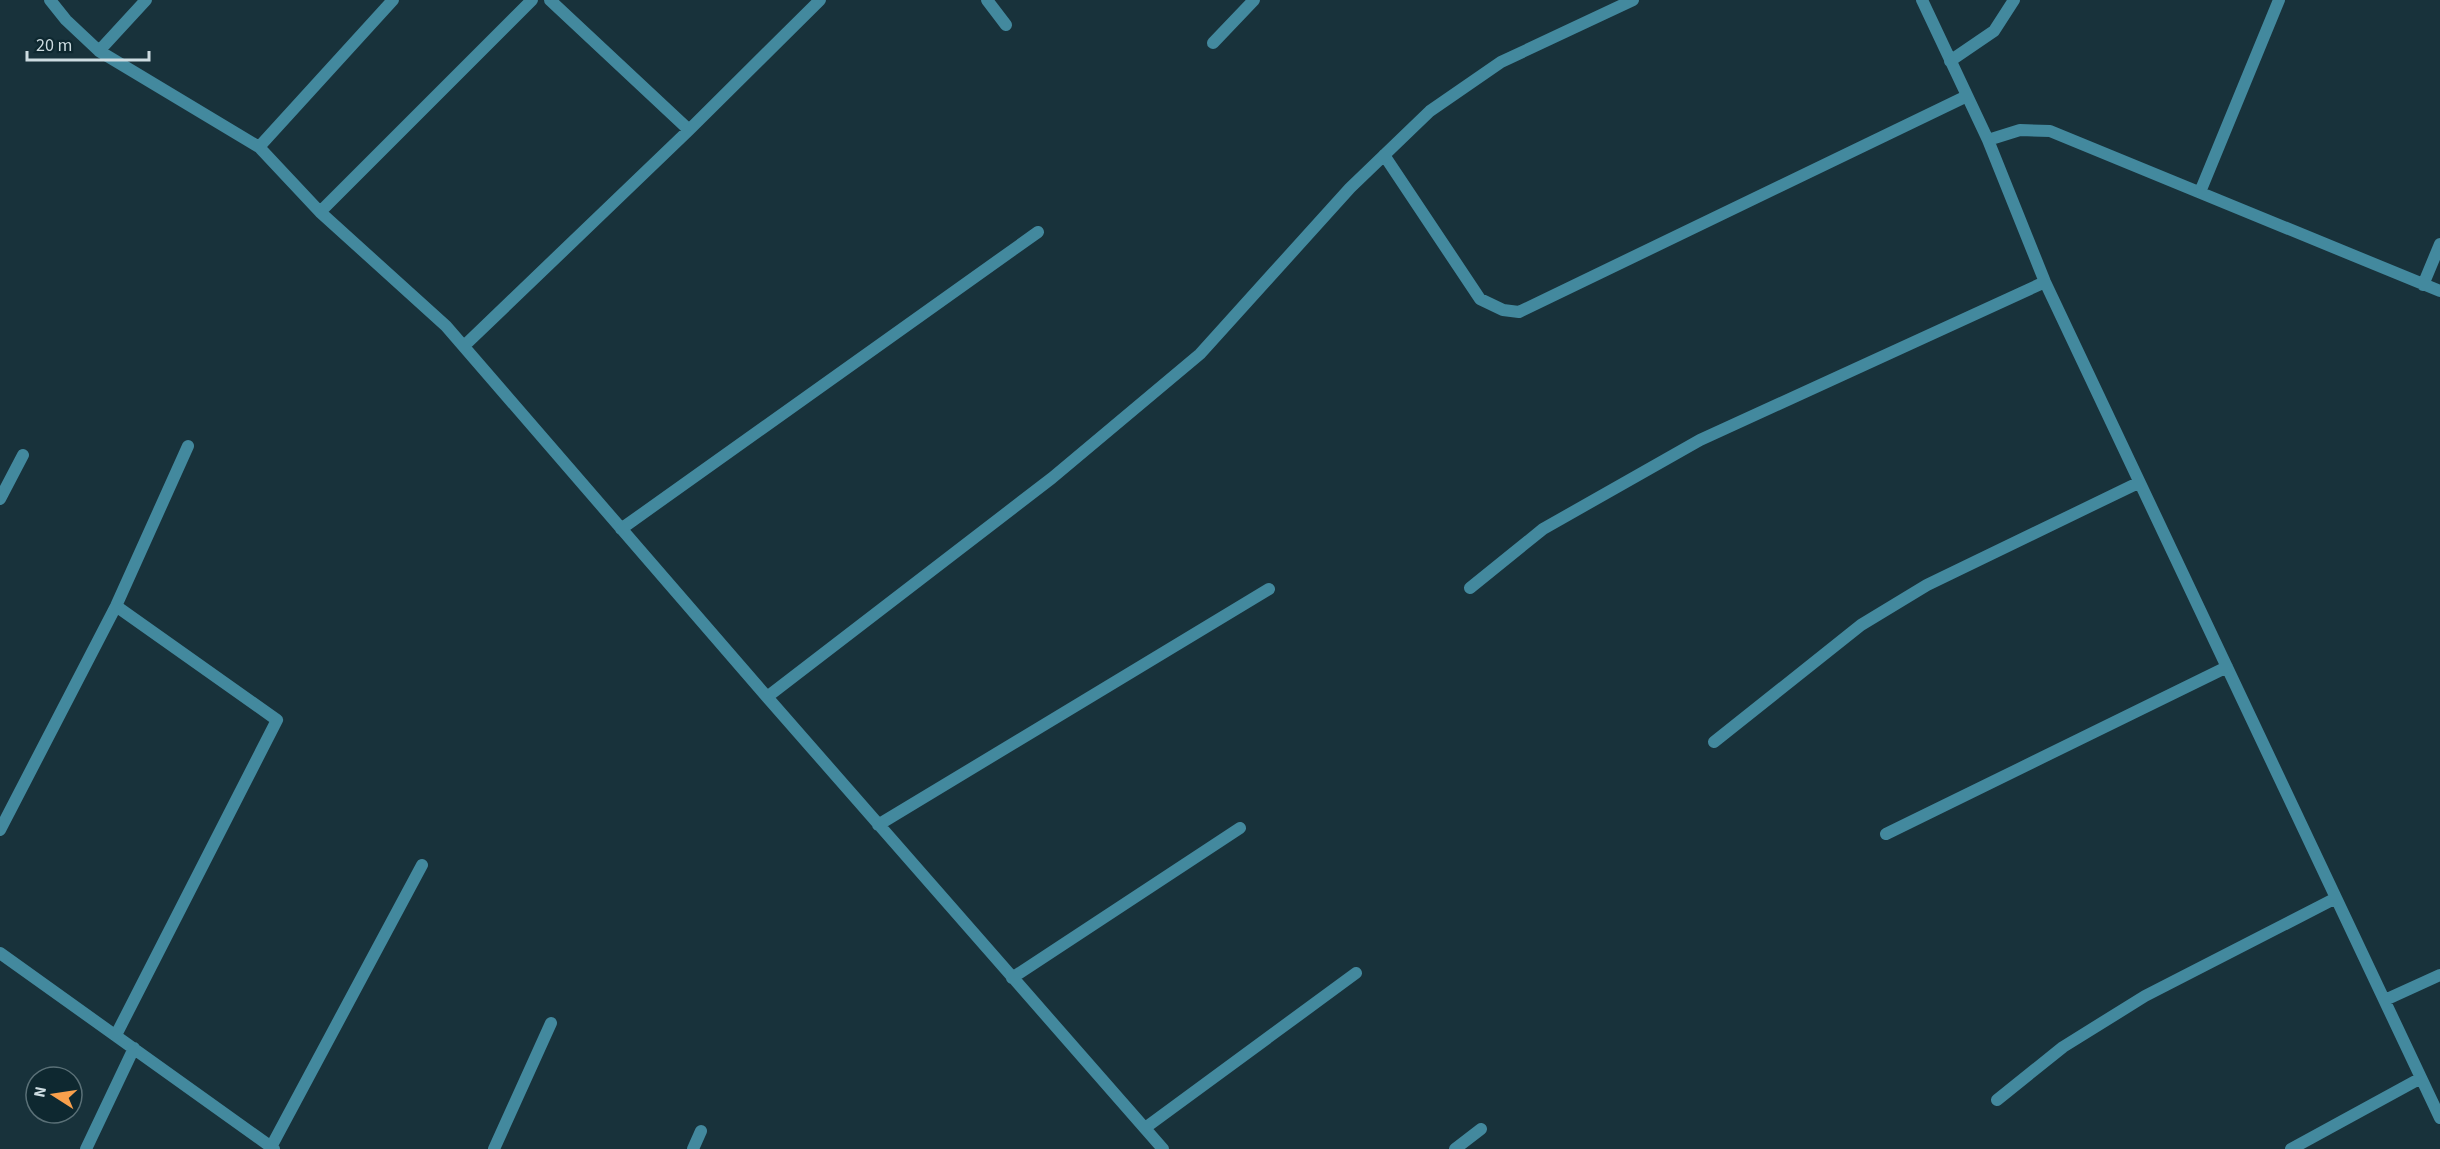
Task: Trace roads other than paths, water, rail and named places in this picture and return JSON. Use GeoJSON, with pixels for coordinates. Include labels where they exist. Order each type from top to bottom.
{"type":"FeatureCollection","features":[{"type":"Feature","properties":{"kind":"street"},"geometry":{"type":"LineString","coordinates":[[50,0],[66,20],[99,51],[259,147],[320,212],[446,326],[766,698],[1163,1149]]}},
{"type":"Feature","properties":{"kind":"street"},"geometry":{"type":"LineString","coordinates":[[99,51],[146,0]]}},
{"type":"Feature","properties":{"kind":"street"},"geometry":{"type":"LineString","coordinates":[[259,147],[393,0]]}},
{"type":"Feature","properties":{"kind":"street"},"geometry":{"type":"LineString","coordinates":[[320,212],[532,0]]}},
{"type":"Feature","properties":{"kind":"street"},"geometry":{"type":"LineString","coordinates":[[550,0],[689,130]]}},
{"type":"Feature","properties":{"kind":"street"},"geometry":{"type":"LineString","coordinates":[[464,346],[689,130],[820,0]]}},
{"type":"Feature","properties":{"kind":"street"},"geometry":{"type":"LineString","coordinates":[[987,0],[1006,25]]}},
{"type":"Feature","properties":{"kind":"street"},"geometry":{"type":"LineString","coordinates":[[1213,43],[1254,0]]}},
{"type":"Feature","properties":{"kind":"street"},"geometry":{"type":"LineString","coordinates":[[766,698],[1052,478],[1200,354],[1350,188],[1430,111],[1501,62],[1633,0]]}},
{"type":"Feature","properties":{"kind":"street"},"geometry":{"type":"LineString","coordinates":[[1922,0],[1988,140],[2044,282],[2440,1118]]}},
{"type":"Feature","properties":{"kind":"street"},"geometry":{"type":"LineString","coordinates":[[1950,61],[1994,31],[2014,0]]}},
{"type":"Feature","properties":{"kind":"street"},"geometry":{"type":"LineString","coordinates":[[2200,192],[2279,0]]}},
{"type":"Feature","properties":{"kind":"street"},"geometry":{"type":"LineString","coordinates":[[1384,155],[1480,299],[1503,310],[1519,312],[1967,96]]}},
{"type":"Feature","properties":{"kind":"street"},"geometry":{"type":"LineString","coordinates":[[1988,140],[2020,130],[2050,131],[2440,291]]}},
{"type":"Feature","properties":{"kind":"street"},"geometry":{"type":"LineString","coordinates":[[621,529],[1038,232]]}},
{"type":"Feature","properties":{"kind":"street"},"geometry":{"type":"LineString","coordinates":[[2423,285],[2440,244]]}},
{"type":"Feature","properties":{"kind":"street"},"geometry":{"type":"LineString","coordinates":[[1470,588],[1542,529],[1701,440],[2044,282]]}},
{"type":"Feature","properties":{"kind":"street"},"geometry":{"type":"LineString","coordinates":[[0,830],[116,606],[188,446]]}},
{"type":"Feature","properties":{"kind":"street"},"geometry":{"type":"LineString","coordinates":[[0,499],[23,454]]}},
{"type":"Feature","properties":{"kind":"street"},"geometry":{"type":"LineString","coordinates":[[1714,742],[1861,625],[1927,585],[2138,483]]}},
{"type":"Feature","properties":{"kind":"street"},"geometry":{"type":"LineString","coordinates":[[878,825],[1269,589]]}},
{"type":"Feature","properties":{"kind":"street"},"geometry":{"type":"LineString","coordinates":[[116,606],[277,720],[116,1035]]}},
{"type":"Feature","properties":{"kind":"street"},"geometry":{"type":"LineString","coordinates":[[1886,834],[2227,667]]}},
{"type":"Feature","properties":{"kind":"street"},"geometry":{"type":"LineString","coordinates":[[1012,978],[1240,828]]}},
{"type":"Feature","properties":{"kind":"street"},"geometry":{"type":"LineString","coordinates":[[0,952],[272,1148],[422,865]]}},
{"type":"Feature","properties":{"kind":"street"},"geometry":{"type":"LineString","coordinates":[[1997,1100],[2063,1047],[2145,996],[2336,898]]}},
{"type":"Feature","properties":{"kind":"street"},"geometry":{"type":"LineString","coordinates":[[1144,1128],[1356,973]]}},
{"type":"Feature","properties":{"kind":"street"},"geometry":{"type":"LineString","coordinates":[[2385,1000],[2440,975]]}},
{"type":"Feature","properties":{"kind":"street"},"geometry":{"type":"LineString","coordinates":[[494,1149],[551,1023]]}},
{"type":"Feature","properties":{"kind":"street"},"geometry":{"type":"LineString","coordinates":[[86,1149],[134,1048]]}},
{"type":"Feature","properties":{"kind":"street"},"geometry":{"type":"LineString","coordinates":[[2291,1149],[2421,1078]]}},
{"type":"Feature","properties":{"kind":"street"},"geometry":{"type":"LineString","coordinates":[[1455,1149],[1481,1129]]}},
{"type":"Feature","properties":{"kind":"street"},"geometry":{"type":"LineString","coordinates":[[693,1149],[700,1131]]}}]}
